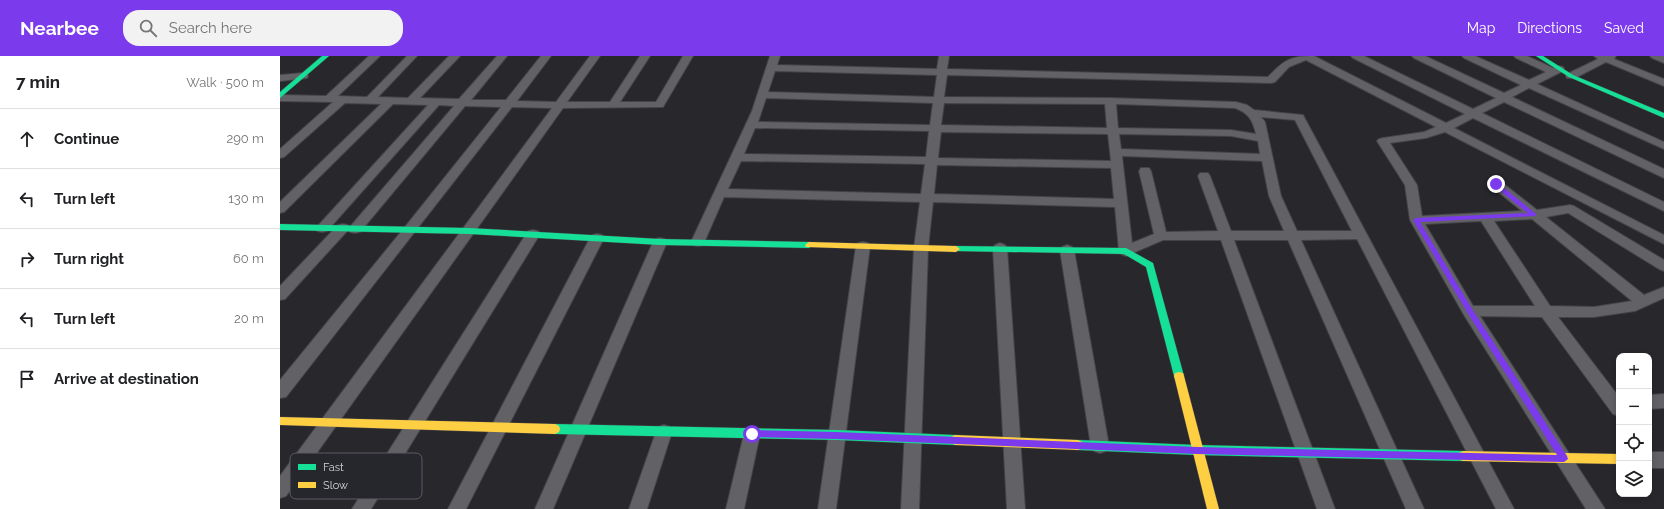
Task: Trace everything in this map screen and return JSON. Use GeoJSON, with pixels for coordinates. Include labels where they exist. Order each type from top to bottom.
{"type":"FeatureCollection","features":[{"type":"Feature","properties":{"kind":"street"},"geometry":{"type":"LineString","coordinates":[[280,97],[326,56]]}},
{"type":"Feature","properties":{"kind":"street"},"geometry":{"type":"LineString","coordinates":[[328,100],[375,56]]}},
{"type":"Feature","properties":{"kind":"street"},"geometry":{"type":"LineString","coordinates":[[369,100],[412,56]]}},
{"type":"Feature","properties":{"kind":"street"},"geometry":{"type":"LineString","coordinates":[[411,102],[455,56]]}},
{"type":"Feature","properties":{"kind":"street"},"geometry":{"type":"LineString","coordinates":[[280,295],[349,229],[463,103],[502,56]]}},
{"type":"Feature","properties":{"kind":"street"},"geometry":{"type":"LineString","coordinates":[[280,392],[410,230],[546,56]]}},
{"type":"Feature","properties":{"kind":"street"},"geometry":{"type":"LineString","coordinates":[[307,453],[595,56]]}},
{"type":"Feature","properties":{"kind":"street"},"geometry":{"type":"LineString","coordinates":[[613,105],[645,56]]}},
{"type":"Feature","properties":{"kind":"street"},"geometry":{"type":"LineString","coordinates":[[280,97],[411,102],[659,105],[688,56]]}},
{"type":"Feature","properties":{"kind":"street"},"geometry":{"type":"LineString","coordinates":[[698,242],[750,125],[775,56]]}},
{"type":"Feature","properties":{"kind":"street"},"geometry":{"type":"LineString","coordinates":[[910,509],[921,248],[944,56]]}},
{"type":"Feature","properties":{"kind":"street"},"geometry":{"type":"LineString","coordinates":[[771,68],[942,73],[1167,76],[1271,80],[1285,65],[1307,56],[1664,240]]}},
{"type":"Feature","properties":{"kind":"street"},"geometry":{"type":"LineString","coordinates":[[1356,56],[1664,207]]}},
{"type":"Feature","properties":{"kind":"street"},"geometry":{"type":"LineString","coordinates":[[1417,56],[1664,174]]}},
{"type":"Feature","properties":{"kind":"street"},"geometry":{"type":"LineString","coordinates":[[1467,56],[1664,146]]}},
{"type":"Feature","properties":{"kind":"street"},"geometry":{"type":"LineString","coordinates":[[1519,56],[1571,76],[1664,116]]}},
{"type":"Feature","properties":{"kind":"street"},"geometry":{"type":"LineString","coordinates":[[1539,56],[1557,71]]}},
{"type":"Feature","properties":{"kind":"street"},"geometry":{"type":"LineString","coordinates":[[1655,56],[1664,60]]}},
{"type":"Feature","properties":{"kind":"street"},"geometry":{"type":"LineString","coordinates":[[1571,76],[1605,57],[1664,83]]}},
{"type":"Feature","properties":{"kind":"street"},"geometry":{"type":"LineString","coordinates":[[1557,71],[1446,128],[1426,135],[1383,141],[1412,186],[1416,220],[1469,311],[1596,509]]}},
{"type":"Feature","properties":{"kind":"street"},"geometry":{"type":"LineString","coordinates":[[280,78],[303,76]]}},
{"type":"Feature","properties":{"kind":"street"},"geometry":{"type":"LineString","coordinates":[[762,95],[939,100],[1110,101],[1236,105],[1244,107],[1253,113],[1259,122],[1275,196],[1415,509]]}},
{"type":"Feature","properties":{"kind":"street"},"geometry":{"type":"LineString","coordinates":[[280,154],[342,100]]}},
{"type":"Feature","properties":{"kind":"street"},"geometry":{"type":"LineString","coordinates":[[280,209],[390,101]]}},
{"type":"Feature","properties":{"kind":"street"},"geometry":{"type":"LineString","coordinates":[[1110,101],[1126,251]]}},
{"type":"Feature","properties":{"kind":"street"},"geometry":{"type":"LineString","coordinates":[[322,228],[436,102]]}},
{"type":"Feature","properties":{"kind":"street"},"geometry":{"type":"LineString","coordinates":[[1253,113],[1299,117],[1476,457],[1505,509]]}},
{"type":"Feature","properties":{"kind":"street"},"geometry":{"type":"LineString","coordinates":[[750,125],[1231,133],[1263,139]]}},
{"type":"Feature","properties":{"kind":"street"},"geometry":{"type":"LineString","coordinates":[[1116,152],[1266,158]]}},
{"type":"Feature","properties":{"kind":"street"},"geometry":{"type":"LineString","coordinates":[[736,158],[1117,165]]}},
{"type":"Feature","properties":{"kind":"street"},"geometry":{"type":"LineString","coordinates":[[1145,171],[1161,236]]}},
{"type":"Feature","properties":{"kind":"street"},"geometry":{"type":"LineString","coordinates":[[1204,176],[1326,509]]}},
{"type":"Feature","properties":{"kind":"street"},"geometry":{"type":"LineString","coordinates":[[1496,184],[1643,302]]}},
{"type":"Feature","properties":{"kind":"street"},"geometry":{"type":"LineString","coordinates":[[720,193],[1121,203]]}},
{"type":"Feature","properties":{"kind":"street"},"geometry":{"type":"LineString","coordinates":[[1416,220],[1534,215],[1570,209],[1664,266]]}},
{"type":"Feature","properties":{"kind":"street"},"geometry":{"type":"LineString","coordinates":[[1485,217],[1546,312],[1616,404]]}},
{"type":"Feature","properties":{"kind":"street"},"geometry":{"type":"LineString","coordinates":[[280,227],[469,231],[660,242],[1126,251],[1161,236],[1360,236]]}},
{"type":"Feature","properties":{"kind":"street"},"geometry":{"type":"LineString","coordinates":[[396,453],[533,234]]}},
{"type":"Feature","properties":{"kind":"street"},"geometry":{"type":"LineString","coordinates":[[457,509],[597,238]]}},
{"type":"Feature","properties":{"kind":"street"},"geometry":{"type":"LineString","coordinates":[[544,509],[660,242]]}},
{"type":"Feature","properties":{"kind":"street"},"geometry":{"type":"LineString","coordinates":[[827,509],[836,435],[864,246]]}},
{"type":"Feature","properties":{"kind":"street"},"geometry":{"type":"LineString","coordinates":[[1000,248],[1016,509]]}},
{"type":"Feature","properties":{"kind":"street"},"geometry":{"type":"LineString","coordinates":[[1067,250],[1100,446]]}},
{"type":"Feature","properties":{"kind":"street"},"geometry":{"type":"LineString","coordinates":[[1126,251],[1150,265],[1213,509]]}},
{"type":"Feature","properties":{"kind":"street"},"geometry":{"type":"LineString","coordinates":[[1469,311],[1594,312],[1635,306],[1664,292]]}},
{"type":"Feature","properties":{"kind":"street"},"geometry":{"type":"LineString","coordinates":[[1652,402],[1664,401]]}},
{"type":"Feature","properties":{"kind":"street"},"geometry":{"type":"LineString","coordinates":[[280,421],[578,430],[836,435],[1197,450],[1616,459]]}},
{"type":"Feature","properties":{"kind":"street"},"geometry":{"type":"LineString","coordinates":[[638,509],[664,432]]}},
{"type":"Feature","properties":{"kind":"street"},"geometry":{"type":"LineString","coordinates":[[735,509],[752,434]]}},
{"type":"Feature","properties":{"kind":"street"},"geometry":{"type":"LineString","coordinates":[[280,490],[290,476]]}},
{"type":"Feature","properties":{"kind":"street"},"geometry":{"type":"LineString","coordinates":[[361,509],[367,499]]}},
{"type":"Feature","properties":{"kind":"traffic: fast"},"geometry":{"type":"LineString","coordinates":[[280,96],[326,56]]}},
{"type":"Feature","properties":{"kind":"traffic: fast"},"geometry":{"type":"LineString","coordinates":[[1539,56],[1571,76],[1664,116]]}},
{"type":"Feature","properties":{"kind":"traffic: fast"},"geometry":{"type":"LineString","coordinates":[[280,227],[469,231],[660,242],[809,245]]}},
{"type":"Feature","properties":{"kind":"traffic: fast"},"geometry":{"type":"LineString","coordinates":[[956,249],[1126,251],[1150,265],[1179,376]]}},
{"type":"Feature","properties":{"kind":"traffic: fast"},"geometry":{"type":"LineString","coordinates":[[555,429],[837,435],[955,440]]}},
{"type":"Feature","properties":{"kind":"traffic: fast"},"geometry":{"type":"LineString","coordinates":[[1078,445],[1197,450],[1463,456]]}},
{"type":"Feature","properties":{"kind":"traffic: slow"},"geometry":{"type":"LineString","coordinates":[[809,245],[956,249]]}},
{"type":"Feature","properties":{"kind":"traffic: slow"},"geometry":{"type":"LineString","coordinates":[[1179,376],[1213,509]]}},
{"type":"Feature","properties":{"kind":"traffic: slow"},"geometry":{"type":"LineString","coordinates":[[280,421],[555,429]]}},
{"type":"Feature","properties":{"kind":"traffic: slow"},"geometry":{"type":"LineString","coordinates":[[955,440],[1078,445]]}},
{"type":"Feature","properties":{"kind":"traffic: slow"},"geometry":{"type":"LineString","coordinates":[[1463,456],[1616,459]]}},
{"type":"Feature","properties":{"kind":"route"},"geometry":{"type":"LineString","coordinates":[[752,434],[836,435],[1197,450],[1564,459],[1469,311],[1416,220],[1534,215],[1496,184]]}}]}
